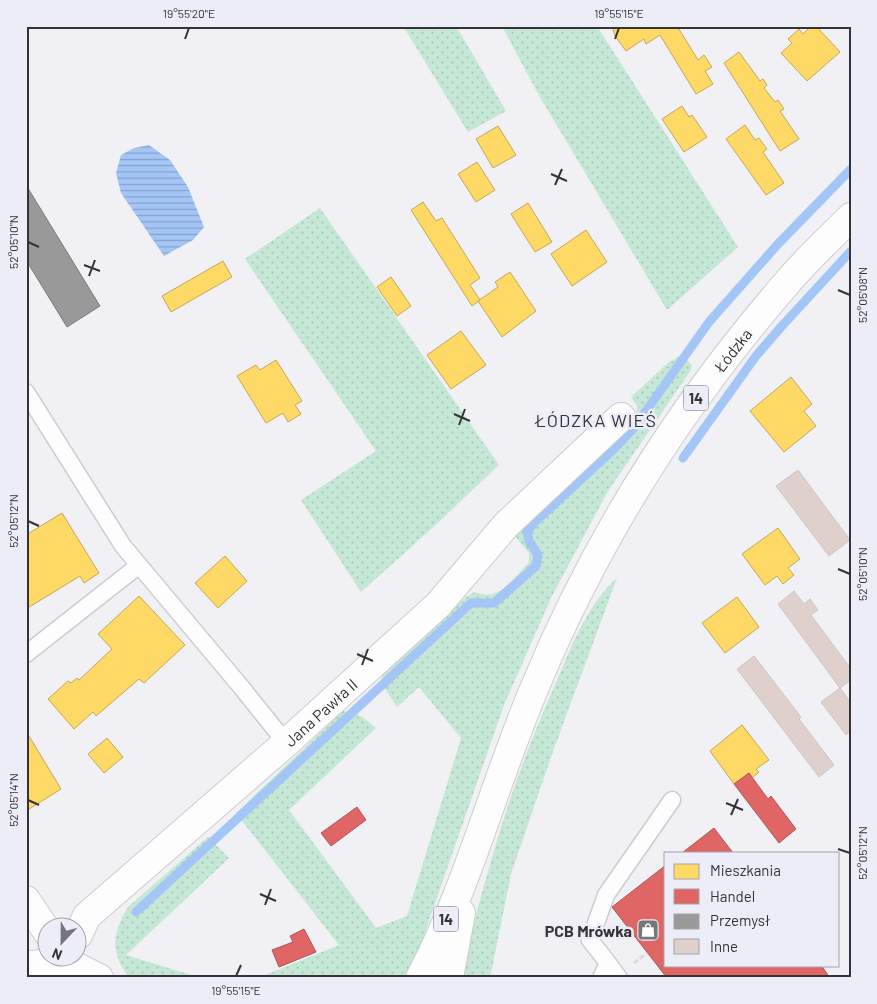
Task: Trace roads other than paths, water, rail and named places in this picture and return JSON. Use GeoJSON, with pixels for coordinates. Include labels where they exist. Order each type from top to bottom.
{"type":"FeatureCollection","features":[{"type":"Feature","properties":{"kind":"main road","name":"Łódzka"},"geometry":{"type":"LineString","coordinates":[[472,860],[510,747],[534,689],[573,602],[605,541],[642,478],[716,371],[787,283],[851,217]]}},
{"type":"Feature","properties":{"kind":"main road","name":"Jana Pawła II"},"geometry":{"type":"LineString","coordinates":[[87,916],[286,743],[438,605],[506,525],[622,417]]}},
{"type":"Feature","properties":{"kind":"main road","name":"14"},"geometry":{"type":"LineString","coordinates":[[420,978],[472,860]]}},
{"type":"Feature","properties":{"kind":"main road","name":"14"},"geometry":{"type":"LineString","coordinates":[[448,978],[472,860]]}},
{"type":"Feature","properties":{"kind":"main road"},"geometry":{"type":"LineString","coordinates":[[26,900],[38,918]]}},
{"type":"Feature","properties":{"kind":"main road"},"geometry":{"type":"LineString","coordinates":[[26,970],[38,965]]}},
{"type":"Feature","properties":{"kind":"main road"},"geometry":{"type":"LineString","coordinates":[[79,966],[99,978]]}},
{"type":"Feature","properties":{"kind":"lane"},"geometry":{"type":"LineString","coordinates":[[26,392],[123,546],[286,743]]}},
{"type":"Feature","properties":{"kind":"lane"},"geometry":{"type":"LineString","coordinates":[[26,654],[138,566]]}},
{"type":"Feature","properties":{"kind":"lane"},"geometry":{"type":"LineString","coordinates":[[619,978],[604,970],[590,940],[606,894],[672,800]]}},
{"type":"Feature","properties":{"kind":"water"},"geometry":{"type":"Polygon","coordinates":[[[149,145],[170,160],[188,187],[204,227],[193,240],[164,256],[121,193],[116,173],[121,155],[134,148],[149,145]]]}},
{"type":"Feature","properties":{"kind":"waterway"},"geometry":{"type":"LineString","coordinates":[[136,912],[471,603],[494,603],[536,566],[538,555],[529,541],[527,531],[634,428],[709,322],[778,244],[851,169]]}},
{"type":"Feature","properties":{"kind":"waterway"},"geometry":{"type":"LineString","coordinates":[[683,458],[756,356],[851,251]]}},
{"type":"Feature","properties":{"kind":"place","name":"PCB Mrówka"},"geometry":{"type":"Point","coordinates":[648,930]}},
{"type":"Feature","properties":{"kind":"district","name":"ŁÓDZKA WIEŚ"},"geometry":{"type":"Point","coordinates":[596,420]}}]}
